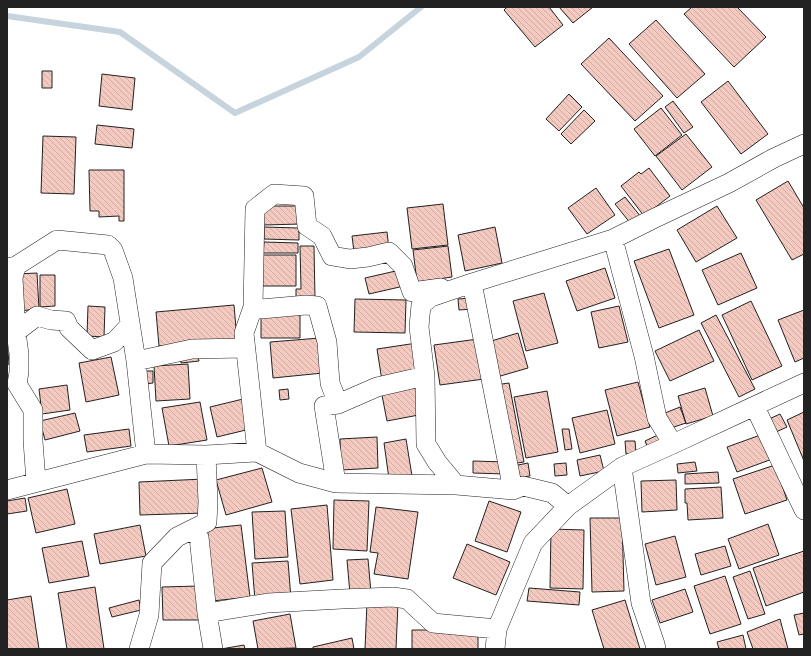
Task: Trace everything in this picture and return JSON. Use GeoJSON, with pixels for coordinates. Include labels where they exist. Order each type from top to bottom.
{"type":"FeatureCollection","features":[{"type":"Feature","properties":{"kind":"street"},"geometry":{"type":"LineString","coordinates":[[456,485],[437,462],[426,444],[425,376],[419,327],[421,305],[431,297],[472,283],[613,240],[804,144]]}},
{"type":"Feature","properties":{"kind":"street"},"geometry":{"type":"LineString","coordinates":[[257,452],[244,333],[254,307],[254,209],[274,194],[304,196],[307,226],[322,236],[332,256],[350,259],[368,257],[389,252],[403,266],[412,292],[472,283]]}},
{"type":"Feature","properties":{"kind":"street"},"geometry":{"type":"LineString","coordinates":[[36,482],[33,441],[33,410],[17,384],[13,372],[19,354],[11,267],[57,240],[108,245],[113,250],[123,278],[136,361],[146,454]]}},
{"type":"Feature","properties":{"kind":"street"},"geometry":{"type":"LineString","coordinates":[[613,240],[644,356],[657,418],[673,444]]}},
{"type":"Feature","properties":{"kind":"street"},"geometry":{"type":"LineString","coordinates":[[472,283],[512,490]]}},
{"type":"Feature","properties":{"kind":"street"},"geometry":{"type":"LineString","coordinates":[[254,307],[261,309],[306,305],[317,306],[327,342],[330,383],[338,404]]}},
{"type":"Feature","properties":{"kind":"street"},"geometry":{"type":"LineString","coordinates":[[16,332],[37,316],[51,320],[66,321],[70,328],[92,350],[114,342],[130,325]]}},
{"type":"Feature","properties":{"kind":"street"},"geometry":{"type":"LineString","coordinates":[[136,361],[192,349],[245,348]]}},
{"type":"Feature","properties":{"kind":"street"},"geometry":{"type":"LineString","coordinates":[[336,483],[324,406],[338,404],[377,387],[425,376]]}},
{"type":"Feature","properties":{"kind":"street"},"geometry":{"type":"LineString","coordinates":[[495,649],[497,629],[533,543],[568,506],[622,467],[755,407],[804,383]]}},
{"type":"Feature","properties":{"kind":"street"},"geometry":{"type":"LineString","coordinates":[[755,407],[804,510]]}},
{"type":"Feature","properties":{"kind":"street"},"geometry":{"type":"LineString","coordinates":[[7,490],[146,454],[206,455],[257,452],[299,473],[336,483],[456,485],[512,490],[523,486],[552,493],[568,506]]}},
{"type":"Feature","properties":{"kind":"street"},"geometry":{"type":"LineString","coordinates":[[139,649],[149,615],[152,563],[177,537],[207,522],[208,502],[206,455]]}},
{"type":"Feature","properties":{"kind":"street"},"geometry":{"type":"LineString","coordinates":[[622,467],[641,603],[656,644],[656,649]]}},
{"type":"Feature","properties":{"kind":"street"},"geometry":{"type":"LineString","coordinates":[[190,531],[199,537],[207,612],[213,649]]}},
{"type":"Feature","properties":{"kind":"street"},"geometry":{"type":"LineString","coordinates":[[207,612],[268,603],[393,597],[407,599],[433,623],[497,629]]}},
{"type":"Feature","properties":{"kind":"building"},"geometry":{"type":"Polygon","coordinates":[[[507,7],[549,7],[563,25],[535,47],[504,10],[507,7]]]}},
{"type":"Feature","properties":{"kind":"building"},"geometry":{"type":"Polygon","coordinates":[[[559,7],[593,7],[573,23],[559,7]]]}},
{"type":"Feature","properties":{"kind":"building"},"geometry":{"type":"Polygon","coordinates":[[[692,7],[737,7],[766,37],[734,67],[684,14],[692,7]]]}},
{"type":"Feature","properties":{"kind":"building"},"geometry":{"type":"Polygon","coordinates":[[[656,20],[705,74],[677,98],[629,44],[656,20]]]}},
{"type":"Feature","properties":{"kind":"building"},"geometry":{"type":"Polygon","coordinates":[[[609,38],[663,96],[635,121],[581,64],[609,38]]]}},
{"type":"Feature","properties":{"kind":"building"},"geometry":{"type":"Polygon","coordinates":[[[42,71],[52,71],[52,88],[42,88],[42,71]]]}},
{"type":"Feature","properties":{"kind":"building"},"geometry":{"type":"Polygon","coordinates":[[[102,74],[135,78],[132,110],[99,106],[102,74]]]}},
{"type":"Feature","properties":{"kind":"building"},"geometry":{"type":"Polygon","coordinates":[[[728,81],[768,134],[741,154],[701,102],[728,81]]]}},
{"type":"Feature","properties":{"kind":"building"},"geometry":{"type":"Polygon","coordinates":[[[569,94],[582,107],[559,131],[546,119],[569,94]]]}},
{"type":"Feature","properties":{"kind":"building"},"geometry":{"type":"Polygon","coordinates":[[[673,101],[693,127],[684,133],[665,107],[673,101]]]}},
{"type":"Feature","properties":{"kind":"building"},"geometry":{"type":"Polygon","coordinates":[[[661,108],[682,135],[655,156],[634,129],[661,108]]]}},
{"type":"Feature","properties":{"kind":"building"},"geometry":{"type":"Polygon","coordinates":[[[584,110],[595,121],[571,144],[561,134],[584,110]]]}},
{"type":"Feature","properties":{"kind":"building"},"geometry":{"type":"Polygon","coordinates":[[[97,125],[134,129],[132,148],[95,144],[97,125]]]}},
{"type":"Feature","properties":{"kind":"building"},"geometry":{"type":"Polygon","coordinates":[[[686,134],[712,167],[682,190],[656,156],[686,134]]]}},
{"type":"Feature","properties":{"kind":"building"},"geometry":{"type":"Polygon","coordinates":[[[43,136],[76,137],[74,194],[41,193],[43,136]]]}},
{"type":"Feature","properties":{"kind":"building"},"geometry":{"type":"Polygon","coordinates":[[[649,168],[670,196],[644,216],[621,186],[639,172],[641,174],[649,168]]]}},
{"type":"Feature","properties":{"kind":"building"},"geometry":{"type":"Polygon","coordinates":[[[89,170],[124,170],[124,221],[119,221],[119,216],[99,217],[99,211],[90,211],[89,170]]]}},
{"type":"Feature","properties":{"kind":"building"},"geometry":{"type":"Polygon","coordinates":[[[788,181],[804,208],[804,254],[792,260],[756,200],[788,181]]]}},
{"type":"Feature","properties":{"kind":"building"},"geometry":{"type":"Polygon","coordinates":[[[596,188],[615,215],[587,234],[568,208],[596,188]]]}},
{"type":"Feature","properties":{"kind":"building"},"geometry":{"type":"Polygon","coordinates":[[[625,197],[641,217],[631,224],[615,204],[625,197]]]}},
{"type":"Feature","properties":{"kind":"building"},"geometry":{"type":"Polygon","coordinates":[[[443,204],[448,245],[412,249],[407,208],[443,204]]]}},
{"type":"Feature","properties":{"kind":"building"},"geometry":{"type":"Polygon","coordinates":[[[263,206],[301,206],[301,224],[263,225],[263,206]]]}},
{"type":"Feature","properties":{"kind":"building"},"geometry":{"type":"Polygon","coordinates":[[[717,206],[737,238],[696,262],[677,230],[717,206]]]}},
{"type":"Feature","properties":{"kind":"building"},"geometry":{"type":"Polygon","coordinates":[[[264,227],[299,228],[299,240],[264,239],[264,227]]]}},
{"type":"Feature","properties":{"kind":"building"},"geometry":{"type":"Polygon","coordinates":[[[495,227],[502,263],[465,271],[458,235],[495,227]]]}},
{"type":"Feature","properties":{"kind":"building"},"geometry":{"type":"Polygon","coordinates":[[[387,232],[389,249],[354,252],[352,236],[387,232]]]}},
{"type":"Feature","properties":{"kind":"building"},"geometry":{"type":"Polygon","coordinates":[[[264,242],[298,243],[298,253],[263,253],[264,242]]]}},
{"type":"Feature","properties":{"kind":"building"},"geometry":{"type":"Polygon","coordinates":[[[300,246],[314,246],[315,299],[296,300],[296,289],[301,289],[300,246]]]}},
{"type":"Feature","properties":{"kind":"building"},"geometry":{"type":"Polygon","coordinates":[[[448,246],[452,277],[417,282],[413,250],[448,246]]]}},
{"type":"Feature","properties":{"kind":"building"},"geometry":{"type":"Polygon","coordinates":[[[669,249],[694,315],[659,328],[634,261],[669,249]]]}},
{"type":"Feature","properties":{"kind":"building"},"geometry":{"type":"Polygon","coordinates":[[[741,253],[757,288],[718,305],[702,270],[741,253]]]}},
{"type":"Feature","properties":{"kind":"building"},"geometry":{"type":"Polygon","coordinates":[[[261,255],[296,255],[296,286],[261,286],[261,255]]]}},
{"type":"Feature","properties":{"kind":"building"},"geometry":{"type":"Polygon","coordinates":[[[605,268],[615,298],[577,311],[566,281],[605,268]]]}},
{"type":"Feature","properties":{"kind":"building"},"geometry":{"type":"Polygon","coordinates":[[[400,270],[404,286],[369,294],[365,278],[400,270]]]}},
{"type":"Feature","properties":{"kind":"building"},"geometry":{"type":"Polygon","coordinates":[[[37,273],[39,309],[18,311],[16,274],[37,273]]]}},
{"type":"Feature","properties":{"kind":"building"},"geometry":{"type":"Polygon","coordinates":[[[40,275],[55,275],[55,306],[40,307],[40,275]]]}},
{"type":"Feature","properties":{"kind":"building"},"geometry":{"type":"Polygon","coordinates":[[[544,293],[558,343],[526,351],[513,301],[544,293]]]}},
{"type":"Feature","properties":{"kind":"building"},"geometry":{"type":"Polygon","coordinates":[[[472,298],[473,309],[459,310],[458,299],[472,298]]]}},
{"type":"Feature","properties":{"kind":"building"},"geometry":{"type":"Polygon","coordinates":[[[355,299],[406,300],[405,333],[354,332],[355,299]]]}},
{"type":"Feature","properties":{"kind":"building"},"geometry":{"type":"Polygon","coordinates":[[[751,301],[782,366],[752,380],[722,315],[751,301]]]}},
{"type":"Feature","properties":{"kind":"building"},"geometry":{"type":"Polygon","coordinates":[[[234,305],[237,340],[159,346],[156,312],[234,305]]]}},
{"type":"Feature","properties":{"kind":"building"},"geometry":{"type":"Polygon","coordinates":[[[88,306],[105,307],[104,337],[87,336],[88,306]]]}},
{"type":"Feature","properties":{"kind":"building"},"geometry":{"type":"Polygon","coordinates":[[[619,306],[628,342],[599,348],[591,312],[619,306]]]}},
{"type":"Feature","properties":{"kind":"building"},"geometry":{"type":"Polygon","coordinates":[[[261,309],[300,309],[300,338],[261,338],[261,309]]]}},
{"type":"Feature","properties":{"kind":"building"},"geometry":{"type":"Polygon","coordinates":[[[804,310],[804,358],[795,362],[778,320],[804,310]]]}},
{"type":"Feature","properties":{"kind":"building"},"geometry":{"type":"Polygon","coordinates":[[[716,315],[755,389],[739,397],[701,323],[716,315]]]}},
{"type":"Feature","properties":{"kind":"building"},"geometry":{"type":"Polygon","coordinates":[[[699,330],[714,361],[670,381],[655,351],[699,330]]]}},
{"type":"Feature","properties":{"kind":"building"},"geometry":{"type":"Polygon","coordinates":[[[518,333],[528,368],[497,377],[488,342],[518,333]]]}},
{"type":"Feature","properties":{"kind":"building"},"geometry":{"type":"Polygon","coordinates":[[[320,338],[323,373],[273,378],[270,342],[320,338]]]}},
{"type":"Feature","properties":{"kind":"building"},"geometry":{"type":"Polygon","coordinates":[[[478,339],[484,379],[440,385],[434,345],[478,339]]]}},
{"type":"Feature","properties":{"kind":"building"},"geometry":{"type":"Polygon","coordinates":[[[7,340],[9,364],[7,365],[7,340]]]}},
{"type":"Feature","properties":{"kind":"building"},"geometry":{"type":"Polygon","coordinates":[[[417,343],[421,374],[382,381],[377,349],[417,343]]]}},
{"type":"Feature","properties":{"kind":"building"},"geometry":{"type":"Polygon","coordinates":[[[197,352],[199,361],[181,363],[180,355],[197,352]]]}},
{"type":"Feature","properties":{"kind":"building"},"geometry":{"type":"Polygon","coordinates":[[[111,357],[119,395],[86,402],[79,363],[111,357]]]}},
{"type":"Feature","properties":{"kind":"building"},"geometry":{"type":"Polygon","coordinates":[[[188,364],[190,399],[156,401],[154,366],[188,364]]]}},
{"type":"Feature","properties":{"kind":"building"},"geometry":{"type":"Polygon","coordinates":[[[144,371],[153,371],[153,383],[144,384],[144,371]]]}},
{"type":"Feature","properties":{"kind":"building"},"geometry":{"type":"Polygon","coordinates":[[[638,382],[650,427],[617,436],[605,390],[638,382]]]}},
{"type":"Feature","properties":{"kind":"building"},"geometry":{"type":"Polygon","coordinates":[[[418,383],[424,414],[387,421],[381,390],[418,383]]]}},
{"type":"Feature","properties":{"kind":"building"},"geometry":{"type":"Polygon","coordinates":[[[509,383],[524,462],[510,464],[495,385],[509,383]]]}},
{"type":"Feature","properties":{"kind":"building"},"geometry":{"type":"Polygon","coordinates":[[[67,385],[70,410],[42,414],[39,389],[67,385]]]}},
{"type":"Feature","properties":{"kind":"building"},"geometry":{"type":"Polygon","coordinates":[[[705,388],[713,416],[686,424],[678,396],[705,388]]]}},
{"type":"Feature","properties":{"kind":"building"},"geometry":{"type":"Polygon","coordinates":[[[288,389],[289,399],[280,400],[279,390],[288,389]]]}},
{"type":"Feature","properties":{"kind":"building"},"geometry":{"type":"Polygon","coordinates":[[[547,391],[558,452],[526,458],[514,397],[547,391]]]}},
{"type":"Feature","properties":{"kind":"building"},"geometry":{"type":"Polygon","coordinates":[[[243,399],[250,429],[217,437],[210,407],[243,399]]]}},
{"type":"Feature","properties":{"kind":"building"},"geometry":{"type":"Polygon","coordinates":[[[200,402],[207,440],[169,446],[162,408],[200,402]]]}},
{"type":"Feature","properties":{"kind":"building"},"geometry":{"type":"Polygon","coordinates":[[[680,407],[686,423],[671,428],[665,413],[680,407]]]}},
{"type":"Feature","properties":{"kind":"building"},"geometry":{"type":"Polygon","coordinates":[[[607,410],[615,444],[580,453],[572,418],[607,410]]]}},
{"type":"Feature","properties":{"kind":"building"},"geometry":{"type":"Polygon","coordinates":[[[804,412],[804,461],[787,420],[804,412]]]}},
{"type":"Feature","properties":{"kind":"building"},"geometry":{"type":"Polygon","coordinates":[[[75,413],[80,431],[45,440],[40,421],[75,413]]]}},
{"type":"Feature","properties":{"kind":"building"},"geometry":{"type":"Polygon","coordinates":[[[780,414],[787,427],[776,432],[769,419],[780,414]]]}},
{"type":"Feature","properties":{"kind":"building"},"geometry":{"type":"Polygon","coordinates":[[[129,429],[131,446],[87,452],[84,435],[129,429]]]}},
{"type":"Feature","properties":{"kind":"building"},"geometry":{"type":"Polygon","coordinates":[[[562,429],[569,429],[572,449],[565,450],[562,429]]]}},
{"type":"Feature","properties":{"kind":"building"},"geometry":{"type":"Polygon","coordinates":[[[662,433],[667,443],[649,451],[645,441],[662,433]]]}},
{"type":"Feature","properties":{"kind":"building"},"geometry":{"type":"Polygon","coordinates":[[[766,433],[775,458],[737,472],[727,447],[766,433]]]}},
{"type":"Feature","properties":{"kind":"building"},"geometry":{"type":"Polygon","coordinates":[[[377,437],[378,468],[341,470],[340,439],[377,437]]]}},
{"type":"Feature","properties":{"kind":"building"},"geometry":{"type":"Polygon","coordinates":[[[406,439],[412,476],[389,479],[384,443],[406,439]]]}},
{"type":"Feature","properties":{"kind":"building"},"geometry":{"type":"Polygon","coordinates":[[[625,441],[635,441],[636,453],[626,454],[625,441]]]}},
{"type":"Feature","properties":{"kind":"building"},"geometry":{"type":"Polygon","coordinates":[[[600,455],[604,471],[580,476],[577,460],[600,455]]]}},
{"type":"Feature","properties":{"kind":"building"},"geometry":{"type":"Polygon","coordinates":[[[473,461],[506,462],[505,474],[473,473],[473,461]]]}},
{"type":"Feature","properties":{"kind":"building"},"geometry":{"type":"Polygon","coordinates":[[[695,462],[697,471],[678,473],[677,464],[695,462]]]}},
{"type":"Feature","properties":{"kind":"building"},"geometry":{"type":"Polygon","coordinates":[[[528,463],[530,476],[515,478],[513,466],[528,463]]]}},
{"type":"Feature","properties":{"kind":"building"},"geometry":{"type":"Polygon","coordinates":[[[566,463],[567,475],[555,476],[554,464],[566,463]]]}},
{"type":"Feature","properties":{"kind":"building"},"geometry":{"type":"Polygon","coordinates":[[[775,465],[787,500],[745,514],[733,479],[775,465]]]}},
{"type":"Feature","properties":{"kind":"building"},"geometry":{"type":"Polygon","coordinates":[[[262,468],[272,502],[226,515],[216,480],[262,468]]]}},
{"type":"Feature","properties":{"kind":"building"},"geometry":{"type":"Polygon","coordinates":[[[718,472],[719,483],[685,484],[685,474],[718,472]]]}},
{"type":"Feature","properties":{"kind":"building"},"geometry":{"type":"Polygon","coordinates":[[[204,479],[205,513],[140,515],[139,482],[204,479]]]}},
{"type":"Feature","properties":{"kind":"building"},"geometry":{"type":"Polygon","coordinates":[[[676,480],[677,510],[642,512],[641,481],[676,480]]]}},
{"type":"Feature","properties":{"kind":"building"},"geometry":{"type":"Polygon","coordinates":[[[721,487],[723,518],[688,520],[687,503],[685,503],[685,489],[721,487]]]}},
{"type":"Feature","properties":{"kind":"building"},"geometry":{"type":"Polygon","coordinates":[[[67,489],[75,524],[36,533],[28,498],[67,489]]]}},
{"type":"Feature","properties":{"kind":"building"},"geometry":{"type":"Polygon","coordinates":[[[25,498],[27,511],[7,514],[7,501],[25,498]]]}},
{"type":"Feature","properties":{"kind":"building"},"geometry":{"type":"Polygon","coordinates":[[[334,500],[369,501],[367,551],[333,549],[334,500]]]}},
{"type":"Feature","properties":{"kind":"building"},"geometry":{"type":"Polygon","coordinates":[[[489,501],[521,512],[507,552],[475,541],[489,501]]]}},
{"type":"Feature","properties":{"kind":"building"},"geometry":{"type":"Polygon","coordinates":[[[327,505],[333,580],[300,584],[291,509],[327,505]]]}},
{"type":"Feature","properties":{"kind":"building"},"geometry":{"type":"Polygon","coordinates":[[[376,507],[418,512],[408,579],[374,574],[378,553],[370,552],[376,507]]]}},
{"type":"Feature","properties":{"kind":"building"},"geometry":{"type":"Polygon","coordinates":[[[285,511],[288,557],[255,559],[252,512],[285,511]]]}},
{"type":"Feature","properties":{"kind":"building"},"geometry":{"type":"Polygon","coordinates":[[[590,518],[622,518],[624,591],[592,592],[590,518]]]}},
{"type":"Feature","properties":{"kind":"building"},"geometry":{"type":"Polygon","coordinates":[[[768,524],[779,555],[739,569],[728,539],[768,524]]]}},
{"type":"Feature","properties":{"kind":"building"},"geometry":{"type":"Polygon","coordinates":[[[140,525],[146,556],[100,564],[94,534],[140,525]]]}},
{"type":"Feature","properties":{"kind":"building"},"geometry":{"type":"Polygon","coordinates":[[[241,525],[250,597],[212,601],[203,529],[241,525]]]}},
{"type":"Feature","properties":{"kind":"building"},"geometry":{"type":"Polygon","coordinates":[[[551,529],[584,530],[583,589],[550,588],[551,529]]]}},
{"type":"Feature","properties":{"kind":"building"},"geometry":{"type":"Polygon","coordinates":[[[675,536],[686,577],[656,585],[645,544],[675,536]]]}},
{"type":"Feature","properties":{"kind":"building"},"geometry":{"type":"Polygon","coordinates":[[[82,541],[89,576],[49,583],[42,548],[82,541]]]}},
{"type":"Feature","properties":{"kind":"building"},"geometry":{"type":"Polygon","coordinates":[[[467,544],[510,562],[496,595],[453,578],[467,544]]]}},
{"type":"Feature","properties":{"kind":"building"},"geometry":{"type":"Polygon","coordinates":[[[725,546],[731,566],[701,575],[695,554],[725,546]]]}},
{"type":"Feature","properties":{"kind":"building"},"geometry":{"type":"Polygon","coordinates":[[[804,551],[804,592],[766,606],[753,568],[804,551]]]}},
{"type":"Feature","properties":{"kind":"building"},"geometry":{"type":"Polygon","coordinates":[[[368,559],[371,593],[350,594],[347,560],[368,559]]]}},
{"type":"Feature","properties":{"kind":"building"},"geometry":{"type":"Polygon","coordinates":[[[288,561],[291,599],[255,601],[252,563],[288,561]]]}},
{"type":"Feature","properties":{"kind":"building"},"geometry":{"type":"Polygon","coordinates":[[[750,571],[765,614],[748,619],[733,577],[750,571]]]}},
{"type":"Feature","properties":{"kind":"building"},"geometry":{"type":"Polygon","coordinates":[[[725,576],[741,624],[710,634],[694,586],[725,576]]]}},
{"type":"Feature","properties":{"kind":"building"},"geometry":{"type":"Polygon","coordinates":[[[199,586],[199,620],[163,620],[162,587],[199,586]]]}},
{"type":"Feature","properties":{"kind":"building"},"geometry":{"type":"Polygon","coordinates":[[[95,587],[104,649],[67,649],[58,593],[95,587]]]}},
{"type":"Feature","properties":{"kind":"building"},"geometry":{"type":"Polygon","coordinates":[[[529,588],[580,592],[579,605],[527,601],[529,588]]]}},
{"type":"Feature","properties":{"kind":"building"},"geometry":{"type":"Polygon","coordinates":[[[685,589],[693,612],[660,623],[652,600],[685,589]]]}},
{"type":"Feature","properties":{"kind":"building"},"geometry":{"type":"Polygon","coordinates":[[[31,596],[39,649],[7,649],[7,600],[31,596]]]}},
{"type":"Feature","properties":{"kind":"building"},"geometry":{"type":"Polygon","coordinates":[[[139,600],[141,610],[112,617],[109,608],[139,600]]]}},
{"type":"Feature","properties":{"kind":"building"},"geometry":{"type":"Polygon","coordinates":[[[625,600],[640,649],[604,649],[592,610],[625,600]]]}},
{"type":"Feature","properties":{"kind":"building"},"geometry":{"type":"Polygon","coordinates":[[[367,602],[398,603],[396,649],[365,649],[367,602]]]}},
{"type":"Feature","properties":{"kind":"building"},"geometry":{"type":"Polygon","coordinates":[[[804,613],[804,634],[799,635],[794,615],[804,613]]]}},
{"type":"Feature","properties":{"kind":"building"},"geometry":{"type":"Polygon","coordinates":[[[290,614],[296,648],[258,649],[253,621],[290,614]]]}},
{"type":"Feature","properties":{"kind":"building"},"geometry":{"type":"Polygon","coordinates":[[[780,619],[788,649],[753,649],[747,632],[780,619]]]}},
{"type":"Feature","properties":{"kind":"building"},"geometry":{"type":"Polygon","coordinates":[[[412,630],[478,630],[478,649],[412,649],[412,630]]]}},
{"type":"Feature","properties":{"kind":"building"},"geometry":{"type":"Polygon","coordinates":[[[743,635],[746,649],[719,649],[717,642],[743,635]]]}},
{"type":"Feature","properties":{"kind":"building"},"geometry":{"type":"Polygon","coordinates":[[[352,638],[354,649],[313,649],[313,647],[352,638]]]}},
{"type":"Feature","properties":{"kind":"building"},"geometry":{"type":"Polygon","coordinates":[[[244,645],[245,649],[221,649],[244,645]]]}},
{"type":"Feature","properties":{"kind":"waterway"},"geometry":{"type":"LineString","coordinates":[[7,16],[120,32],[235,113],[359,57],[421,7]]}}]}
